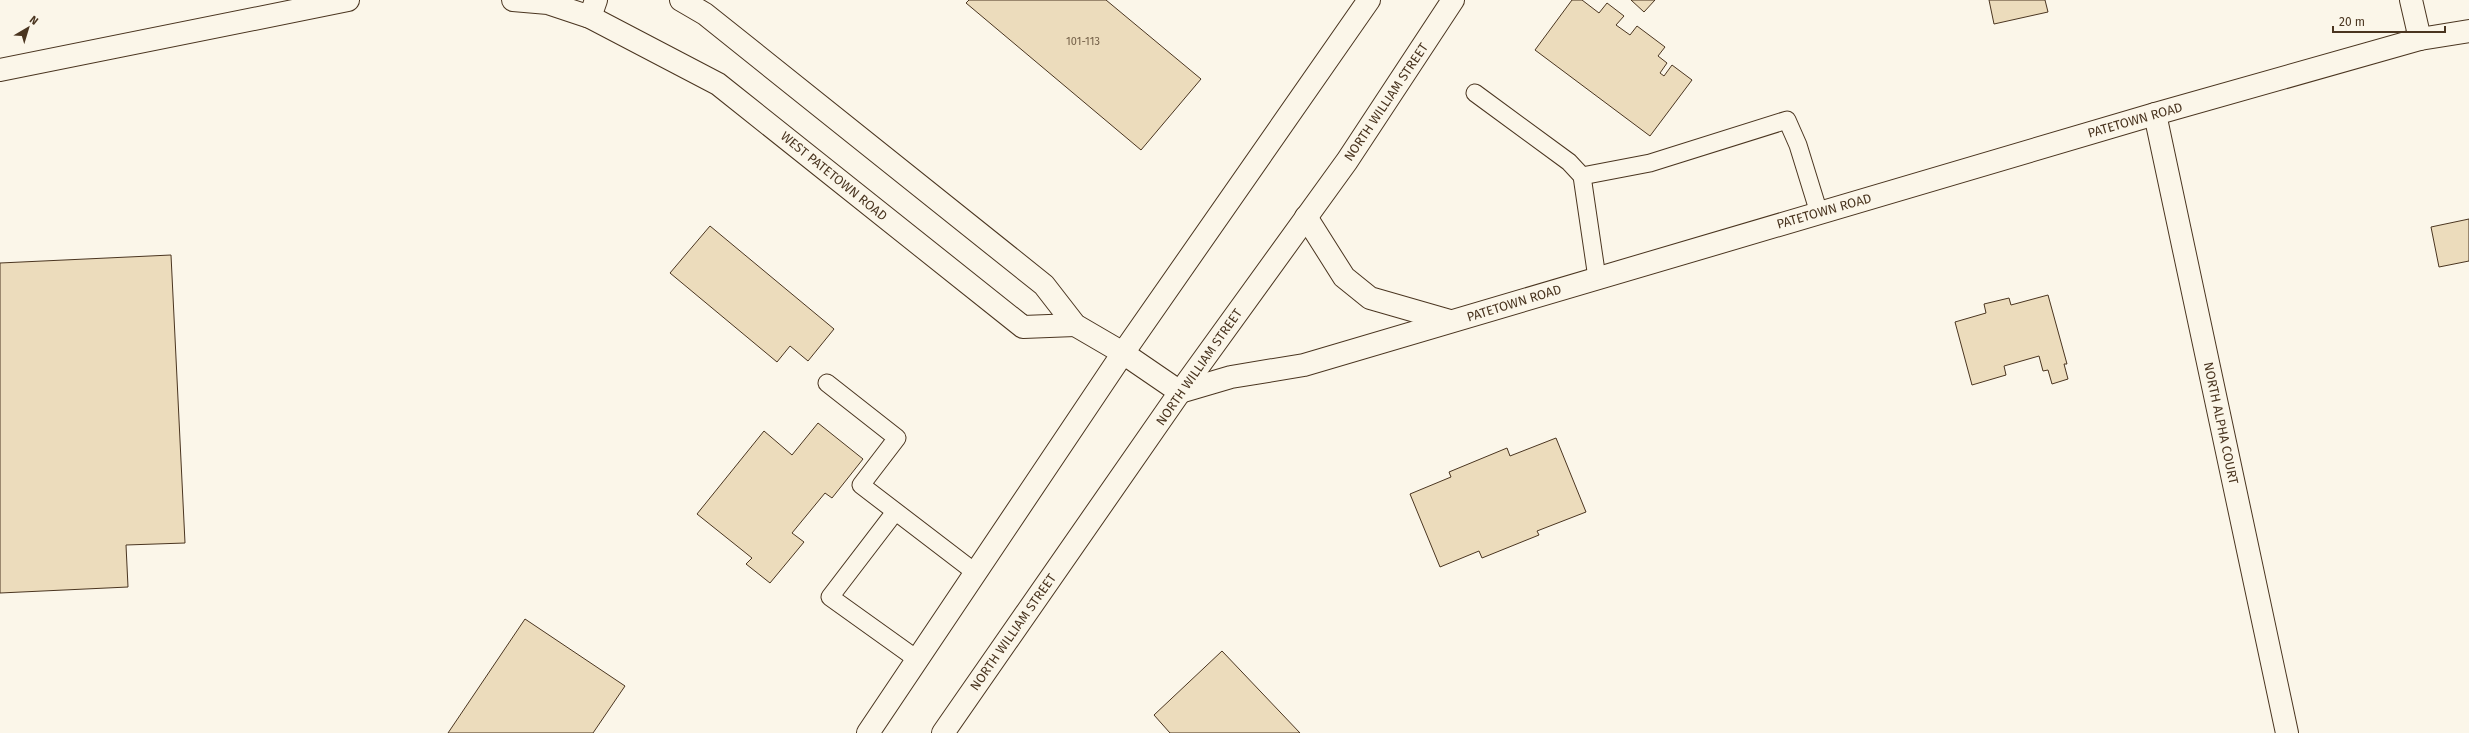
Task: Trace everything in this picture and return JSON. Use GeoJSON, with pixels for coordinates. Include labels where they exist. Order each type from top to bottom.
{"type":"FeatureCollection","features":[{"type":"Feature","properties":{"kind":"main road"},"geometry":{"type":"LineString","coordinates":[[0,70],[348,0]]}},
{"type":"Feature","properties":{"kind":"main road","name":"WEST PATETOWN ROAD"},"geometry":{"type":"LineString","coordinates":[[513,0],[593,8],[718,84],[1023,327],[1075,325]]}},
{"type":"Feature","properties":{"kind":"main road"},"geometry":{"type":"LineString","coordinates":[[681,0],[705,14],[1044,285],[1075,325],[1123,353],[1180,392]]}},
{"type":"Feature","properties":{"kind":"main road"},"geometry":{"type":"LineString","coordinates":[[868,733],[1123,353],[1369,0]]}},
{"type":"Feature","properties":{"kind":"main road","name":"NORTH WILLIAM STREET"},"geometry":{"type":"LineString","coordinates":[[943,733],[1180,392],[1347,161],[1453,0]]}},
{"type":"Feature","properties":{"kind":"main road"},"geometry":{"type":"LineString","coordinates":[[2411,0],[2420,39]]}},
{"type":"Feature","properties":{"kind":"main road","name":"PATETOWN ROAD"},"geometry":{"type":"LineString","coordinates":[[1180,392],[1231,377],[1304,365],[2155,114],[2420,39],[2469,32]]}},
{"type":"Feature","properties":{"kind":"main road","name":"NORTH ALPHA COURT"},"geometry":{"type":"LineString","coordinates":[[2155,114],[2287,733]]}},
{"type":"Feature","properties":{"kind":"main road"},"geometry":{"type":"LineString","coordinates":[[1306,217],[1344,277],[1370,298],[1450,321]]}},
{"type":"Feature","properties":{"kind":"lane"},"geometry":{"type":"LineString","coordinates":[[1475,93],[1569,162],[1582,176],[1597,278]]}},
{"type":"Feature","properties":{"kind":"lane"},"geometry":{"type":"LineString","coordinates":[[1582,176],[1650,163],[1787,120],[1798,145],[1819,213]]}},
{"type":"Feature","properties":{"kind":"lane"},"geometry":{"type":"LineString","coordinates":[[827,383],[897,438],[861,486],[976,573]]}},
{"type":"Feature","properties":{"kind":"lane"},"geometry":{"type":"LineString","coordinates":[[895,512],[830,597],[918,660]]}},
{"type":"Feature","properties":{"kind":"building"},"geometry":{"type":"Polygon","coordinates":[[[969,0],[1106,0],[1201,79],[1141,150],[966,3],[969,0]]]}},
{"type":"Feature","properties":{"kind":"building"},"geometry":{"type":"Polygon","coordinates":[[[1572,0],[1582,0],[1599,13],[1607,3],[1624,16],[1616,25],[1630,35],[1637,26],[1665,47],[1658,56],[1667,63],[1660,73],[1664,76],[1672,65],[1692,80],[1650,136],[1535,50],[1572,0]]]}},
{"type":"Feature","properties":{"kind":"building"},"geometry":{"type":"Polygon","coordinates":[[[1631,0],[1655,0],[1644,12],[1631,0]]]}},
{"type":"Feature","properties":{"kind":"building"},"geometry":{"type":"Polygon","coordinates":[[[1989,0],[2045,0],[2048,12],[1994,24],[1989,0]]]}},
{"type":"Feature","properties":{"kind":"building"},"geometry":{"type":"Polygon","coordinates":[[[2469,219],[2469,261],[2439,267],[2431,227],[2469,219]]]}},
{"type":"Feature","properties":{"kind":"building"},"geometry":{"type":"Polygon","coordinates":[[[710,226],[834,329],[808,361],[790,346],[777,362],[670,273],[710,226]]]}},
{"type":"Feature","properties":{"kind":"building"},"geometry":{"type":"Polygon","coordinates":[[[171,255],[185,543],[126,545],[128,587],[0,593],[0,263],[171,255]]]}},
{"type":"Feature","properties":{"kind":"building"},"geometry":{"type":"Polygon","coordinates":[[[2048,295],[2067,364],[2064,364],[2068,379],[2052,384],[2048,370],[2043,371],[2039,356],[2004,366],[2006,375],[1972,385],[1955,322],[1986,313],[1984,304],[2009,298],[2011,305],[2048,295]]]}},
{"type":"Feature","properties":{"kind":"building"},"geometry":{"type":"Polygon","coordinates":[[[818,423],[863,459],[832,498],[825,493],[792,533],[804,542],[770,583],[746,564],[752,558],[697,514],[764,431],[792,455],[818,423]]]}},
{"type":"Feature","properties":{"kind":"building"},"geometry":{"type":"Polygon","coordinates":[[[1556,438],[1586,512],[1537,531],[1539,535],[1482,558],[1479,551],[1440,567],[1410,494],[1451,477],[1449,472],[1507,448],[1510,456],[1556,438]]]}},
{"type":"Feature","properties":{"kind":"building"},"geometry":{"type":"Polygon","coordinates":[[[525,619],[625,686],[593,733],[448,733],[525,619]]]}},
{"type":"Feature","properties":{"kind":"building"},"geometry":{"type":"Polygon","coordinates":[[[1222,651],[1300,733],[1170,733],[1154,715],[1222,651]]]}}]}
